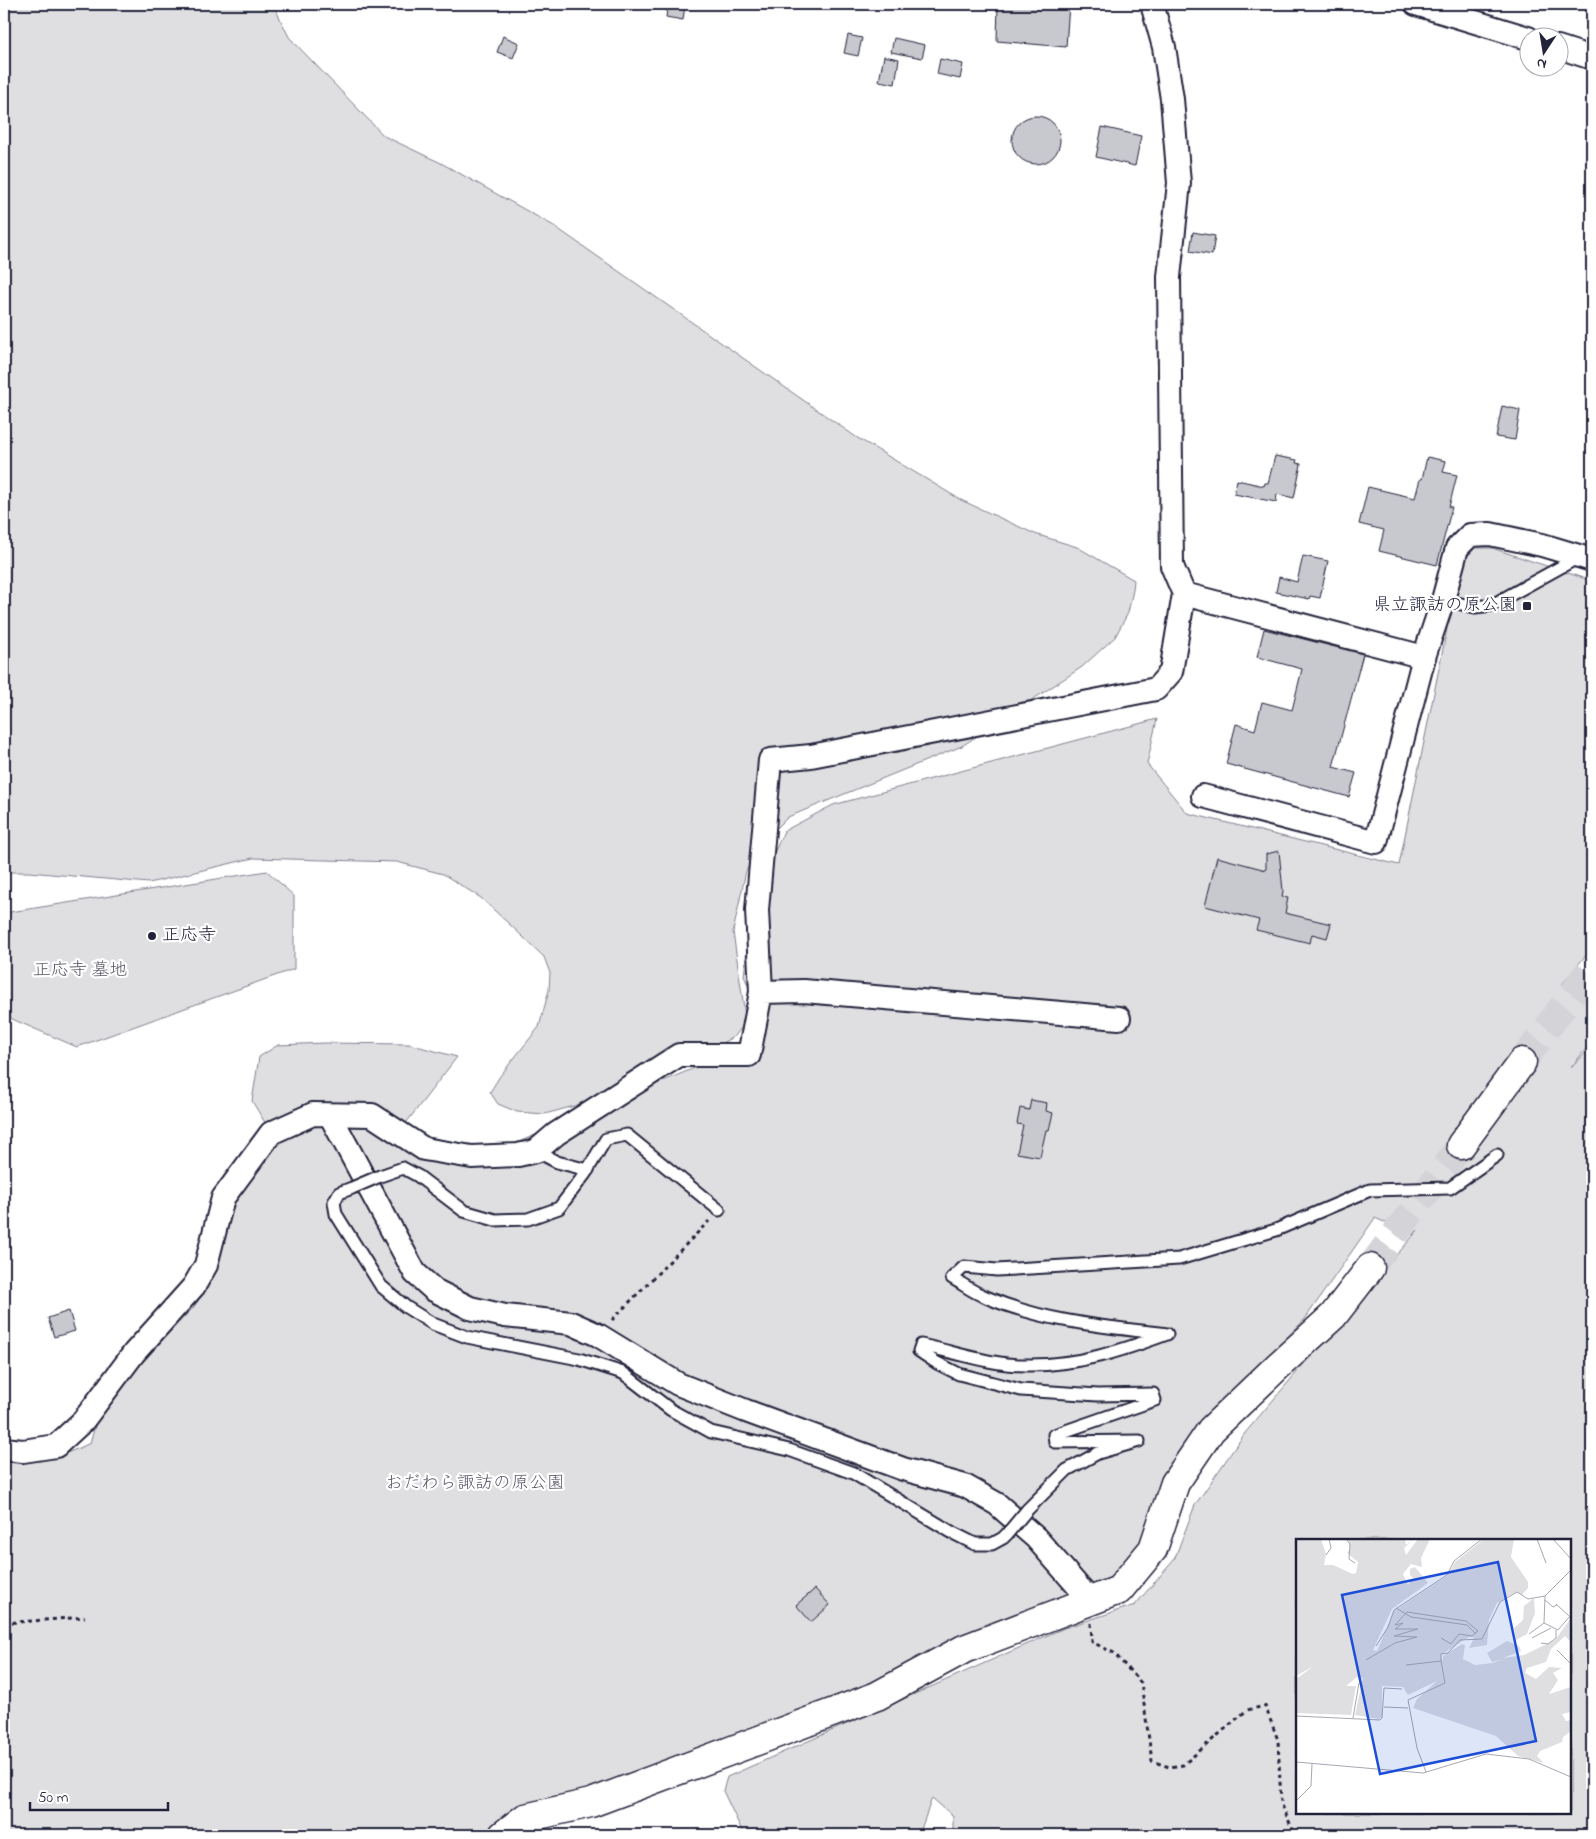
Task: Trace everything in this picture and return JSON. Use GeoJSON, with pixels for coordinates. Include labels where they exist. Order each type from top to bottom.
{"type":"FeatureCollection","features":[{"type":"Feature","properties":{"kind":"street"},"geometry":{"type":"LineString","coordinates":[[4,1450],[23,1451],[56,1446],[83,1421],[134,1353],[194,1286],[206,1265],[223,1198],[271,1133],[313,1114],[372,1115],[424,1149],[472,1157],[518,1155],[536,1151],[556,1134],[679,1055],[749,1055],[761,992],[757,910],[770,760],[811,756],[1156,689],[1171,672],[1184,594],[1172,566],[1169,277],[1178,183],[1172,99],[1164,47],[1152,4]]}},
{"type":"Feature","properties":{"kind":"street"},"geometry":{"type":"LineString","coordinates":[[1416,4],[1518,35]]}},
{"type":"Feature","properties":{"kind":"street"},"geometry":{"type":"LineString","coordinates":[[1568,50],[1592,58]]}},
{"type":"Feature","properties":{"kind":"street"},"geometry":{"type":"LineString","coordinates":[[1203,796],[1376,842],[1424,657],[1443,600],[1457,548],[1470,536],[1490,534],[1542,545],[1586,558]]}},
{"type":"Feature","properties":{"kind":"street"},"geometry":{"type":"LineString","coordinates":[[1184,594],[1424,657]]}},
{"type":"Feature","properties":{"kind":"street"},"geometry":{"type":"LineString","coordinates":[[761,992],[804,991],[1119,1018]]}},
{"type":"Feature","properties":{"kind":"street"},"geometry":{"type":"LineString","coordinates":[[1461,1145],[1522,1062]]}},
{"type":"Feature","properties":{"kind":"street"},"geometry":{"type":"LineString","coordinates":[[330,1115],[415,1273],[434,1290],[470,1308],[505,1316],[571,1323],[598,1335],[678,1384],[904,1469],[965,1486],[997,1504],[1036,1538],[1090,1600]]}},
{"type":"Feature","properties":{"kind":"street"},"geometry":{"type":"LineString","coordinates":[[503,1835],[525,1818],[591,1803],[877,1696],[964,1649],[1118,1590],[1154,1549],[1175,1483],[1210,1430],[1334,1316],[1370,1268]]}},
{"type":"Feature","properties":{"kind":"lane"},"geometry":{"type":"LineString","coordinates":[[1443,600],[1475,607],[1492,605],[1586,558]]}},
{"type":"Feature","properties":{"kind":"lane"},"geometry":{"type":"LineString","coordinates":[[720,1210],[627,1135],[606,1139],[588,1170],[559,1208],[528,1219],[494,1220],[464,1211],[418,1176],[403,1168],[339,1193],[334,1202],[336,1214],[381,1286],[406,1307],[433,1324],[467,1337],[579,1359],[623,1374],[671,1410],[711,1432],[789,1450],[853,1472],[953,1533],[975,1544],[992,1544],[1007,1534],[1027,1510],[1066,1470],[1098,1453],[1139,1441],[1055,1442],[1054,1435],[1155,1400],[1153,1394],[1098,1395],[1021,1390],[960,1374],[937,1363],[919,1351],[920,1345],[980,1359],[1024,1365],[1066,1364],[1110,1354],[1167,1334],[1081,1324],[1031,1313],[985,1297],[952,1278],[958,1271],[964,1267],[998,1270],[1179,1259],[1276,1230],[1370,1190],[1450,1188],[1497,1155]]}},
{"type":"Feature","properties":{"kind":"lane"},"geometry":{"type":"LineString","coordinates":[[536,1151],[558,1162],[588,1170]]}},
{"type":"Feature","properties":{"kind":"path"},"geometry":{"type":"LineString","coordinates":[[598,1335],[720,1210]]}},
{"type":"Feature","properties":{"kind":"path"},"geometry":{"type":"LineString","coordinates":[[1090,1600],[1092,1642],[1114,1653],[1141,1683],[1152,1761],[1169,1767],[1183,1765],[1247,1710],[1264,1706],[1278,1740],[1281,1803],[1295,1835]]}},
{"type":"Feature","properties":{"kind":"path"},"geometry":{"type":"LineString","coordinates":[[4,1623],[85,1617]]}},
{"type":"Feature","properties":{"kind":"green space"},"geometry":{"type":"Polygon","coordinates":[[[4,4],[273,4],[289,37],[384,136],[441,163],[554,226],[856,437],[961,500],[1035,534],[1077,547],[1134,580],[1128,613],[1115,637],[1082,667],[962,746],[788,817],[759,846],[746,871],[733,932],[746,1022],[735,1036],[705,1052],[578,1105],[545,1114],[517,1112],[498,1104],[490,1092],[500,1076],[539,1027],[549,990],[550,973],[544,957],[481,898],[443,874],[397,862],[253,858],[149,883],[29,872],[4,872],[4,4]]]}},
{"type":"Feature","properties":{"kind":"green space","name":"おだわら諏訪の原公園"},"geometry":{"type":"Polygon","coordinates":[[[1475,548],[1492,548],[1592,581],[1592,948],[1562,984],[1592,987],[1592,1041],[1571,1068],[1592,1046],[1592,1835],[953,1835],[953,1816],[932,1798],[919,1835],[744,1835],[723,1791],[727,1777],[1064,1628],[1135,1605],[1174,1560],[1195,1505],[1245,1433],[1418,1230],[1413,1235],[1375,1218],[1305,1319],[1220,1408],[1143,1545],[1115,1579],[988,1650],[584,1799],[526,1810],[485,1835],[4,1835],[4,1459],[26,1461],[48,1458],[70,1452],[90,1443],[103,1400],[193,1308],[208,1286],[214,1272],[233,1197],[273,1136],[252,1101],[259,1057],[278,1045],[325,1043],[409,1044],[457,1057],[393,1140],[497,1151],[754,1043],[757,1006],[744,976],[752,901],[784,831],[833,805],[1157,719],[1147,764],[1187,813],[1399,865],[1460,565],[1475,548]]]}},
{"type":"Feature","properties":{"kind":"green space","name":"正応寺 墓地"},"geometry":{"type":"Polygon","coordinates":[[[267,871],[294,896],[294,969],[77,1047],[12,1019],[4,1005],[4,913],[267,871]]]}},
{"type":"Feature","properties":{"kind":"building"},"geometry":{"type":"Polygon","coordinates":[[[668,4],[685,5],[683,20],[666,17],[668,4]]]}},
{"type":"Feature","properties":{"kind":"building"},"geometry":{"type":"Polygon","coordinates":[[[998,4],[1069,4],[1066,47],[997,41],[998,4]]]}},
{"type":"Feature","properties":{"kind":"building"},"geometry":{"type":"Polygon","coordinates":[[[848,35],[862,38],[858,56],[844,53],[848,35]]]}},
{"type":"Feature","properties":{"kind":"building"},"geometry":{"type":"Polygon","coordinates":[[[503,36],[519,43],[513,58],[497,52],[503,36]]]}},
{"type":"Feature","properties":{"kind":"building"},"geometry":{"type":"Polygon","coordinates":[[[894,38],[925,45],[922,58],[891,52],[894,38]]]}},
{"type":"Feature","properties":{"kind":"building"},"geometry":{"type":"Polygon","coordinates":[[[884,56],[899,59],[895,84],[879,81],[884,56]]]}},
{"type":"Feature","properties":{"kind":"building"},"geometry":{"type":"Polygon","coordinates":[[[940,59],[963,64],[960,79],[937,74],[940,59]]]}},
{"type":"Feature","properties":{"kind":"building"},"geometry":{"type":"Polygon","coordinates":[[[1036,116],[1045,118],[1053,123],[1058,131],[1060,140],[1058,149],[1053,157],[1045,162],[1036,164],[1027,162],[1019,157],[1014,149],[1012,140],[1014,131],[1019,123],[1027,118],[1036,116]]]}},
{"type":"Feature","properties":{"kind":"building"},"geometry":{"type":"Polygon","coordinates":[[[1102,127],[1141,136],[1135,166],[1096,157],[1102,127]]]}},
{"type":"Feature","properties":{"kind":"building"},"geometry":{"type":"Polygon","coordinates":[[[1193,232],[1215,236],[1212,255],[1190,251],[1193,232]]]}},
{"type":"Feature","properties":{"kind":"building"},"geometry":{"type":"Polygon","coordinates":[[[1502,406],[1520,410],[1515,440],[1496,437],[1502,406]]]}},
{"type":"Feature","properties":{"kind":"building"},"geometry":{"type":"Polygon","coordinates":[[[1275,456],[1297,460],[1296,463],[1301,464],[1294,498],[1277,494],[1276,502],[1234,494],[1237,480],[1264,486],[1265,483],[1268,483],[1275,456]]]}},
{"type":"Feature","properties":{"kind":"building"},"geometry":{"type":"Polygon","coordinates":[[[1427,457],[1446,461],[1443,472],[1457,475],[1449,507],[1452,507],[1437,565],[1379,551],[1384,530],[1359,524],[1368,487],[1415,498],[1427,457]]]}},
{"type":"Feature","properties":{"kind":"building"},"geometry":{"type":"Polygon","coordinates":[[[1303,556],[1328,561],[1320,598],[1310,596],[1309,599],[1276,592],[1279,577],[1297,582],[1303,556]]]}},
{"type":"Feature","properties":{"kind":"building"},"geometry":{"type":"Polygon","coordinates":[[[1264,629],[1363,654],[1333,767],[1356,773],[1349,797],[1226,764],[1236,724],[1255,730],[1262,702],[1292,710],[1302,669],[1257,657],[1264,629]]]}},
{"type":"Feature","properties":{"kind":"building"},"geometry":{"type":"Polygon","coordinates":[[[1279,851],[1282,897],[1288,898],[1285,913],[1331,924],[1327,938],[1312,934],[1310,943],[1256,930],[1259,920],[1205,906],[1217,857],[1266,870],[1266,854],[1279,851]]]}},
{"type":"Feature","properties":{"kind":"building"},"geometry":{"type":"Polygon","coordinates":[[[1031,1100],[1047,1103],[1046,1111],[1053,1113],[1049,1130],[1046,1130],[1040,1157],[1017,1153],[1023,1125],[1017,1124],[1020,1108],[1029,1110],[1031,1100]]]}},
{"type":"Feature","properties":{"kind":"building"},"geometry":{"type":"Polygon","coordinates":[[[69,1311],[75,1331],[54,1337],[48,1318],[69,1311]]]}},
{"type":"Feature","properties":{"kind":"building"},"geometry":{"type":"Polygon","coordinates":[[[815,1589],[830,1605],[811,1622],[796,1605],[815,1589]]]}},
{"type":"Feature","properties":{"kind":"tunnel"},"geometry":{"type":"LineString","coordinates":[[1522,1062],[1592,967]]}},
{"type":"Feature","properties":{"kind":"tunnel"},"geometry":{"type":"LineString","coordinates":[[1370,1268],[1461,1145]]}},
{"type":"Feature","properties":{"kind":"place","name":"県立諏訪の原公園"},"geometry":{"type":"Point","coordinates":[1527,606]}},
{"type":"Feature","properties":{"kind":"place","name":"正応寺"},"geometry":{"type":"Point","coordinates":[152,936]}}]}
